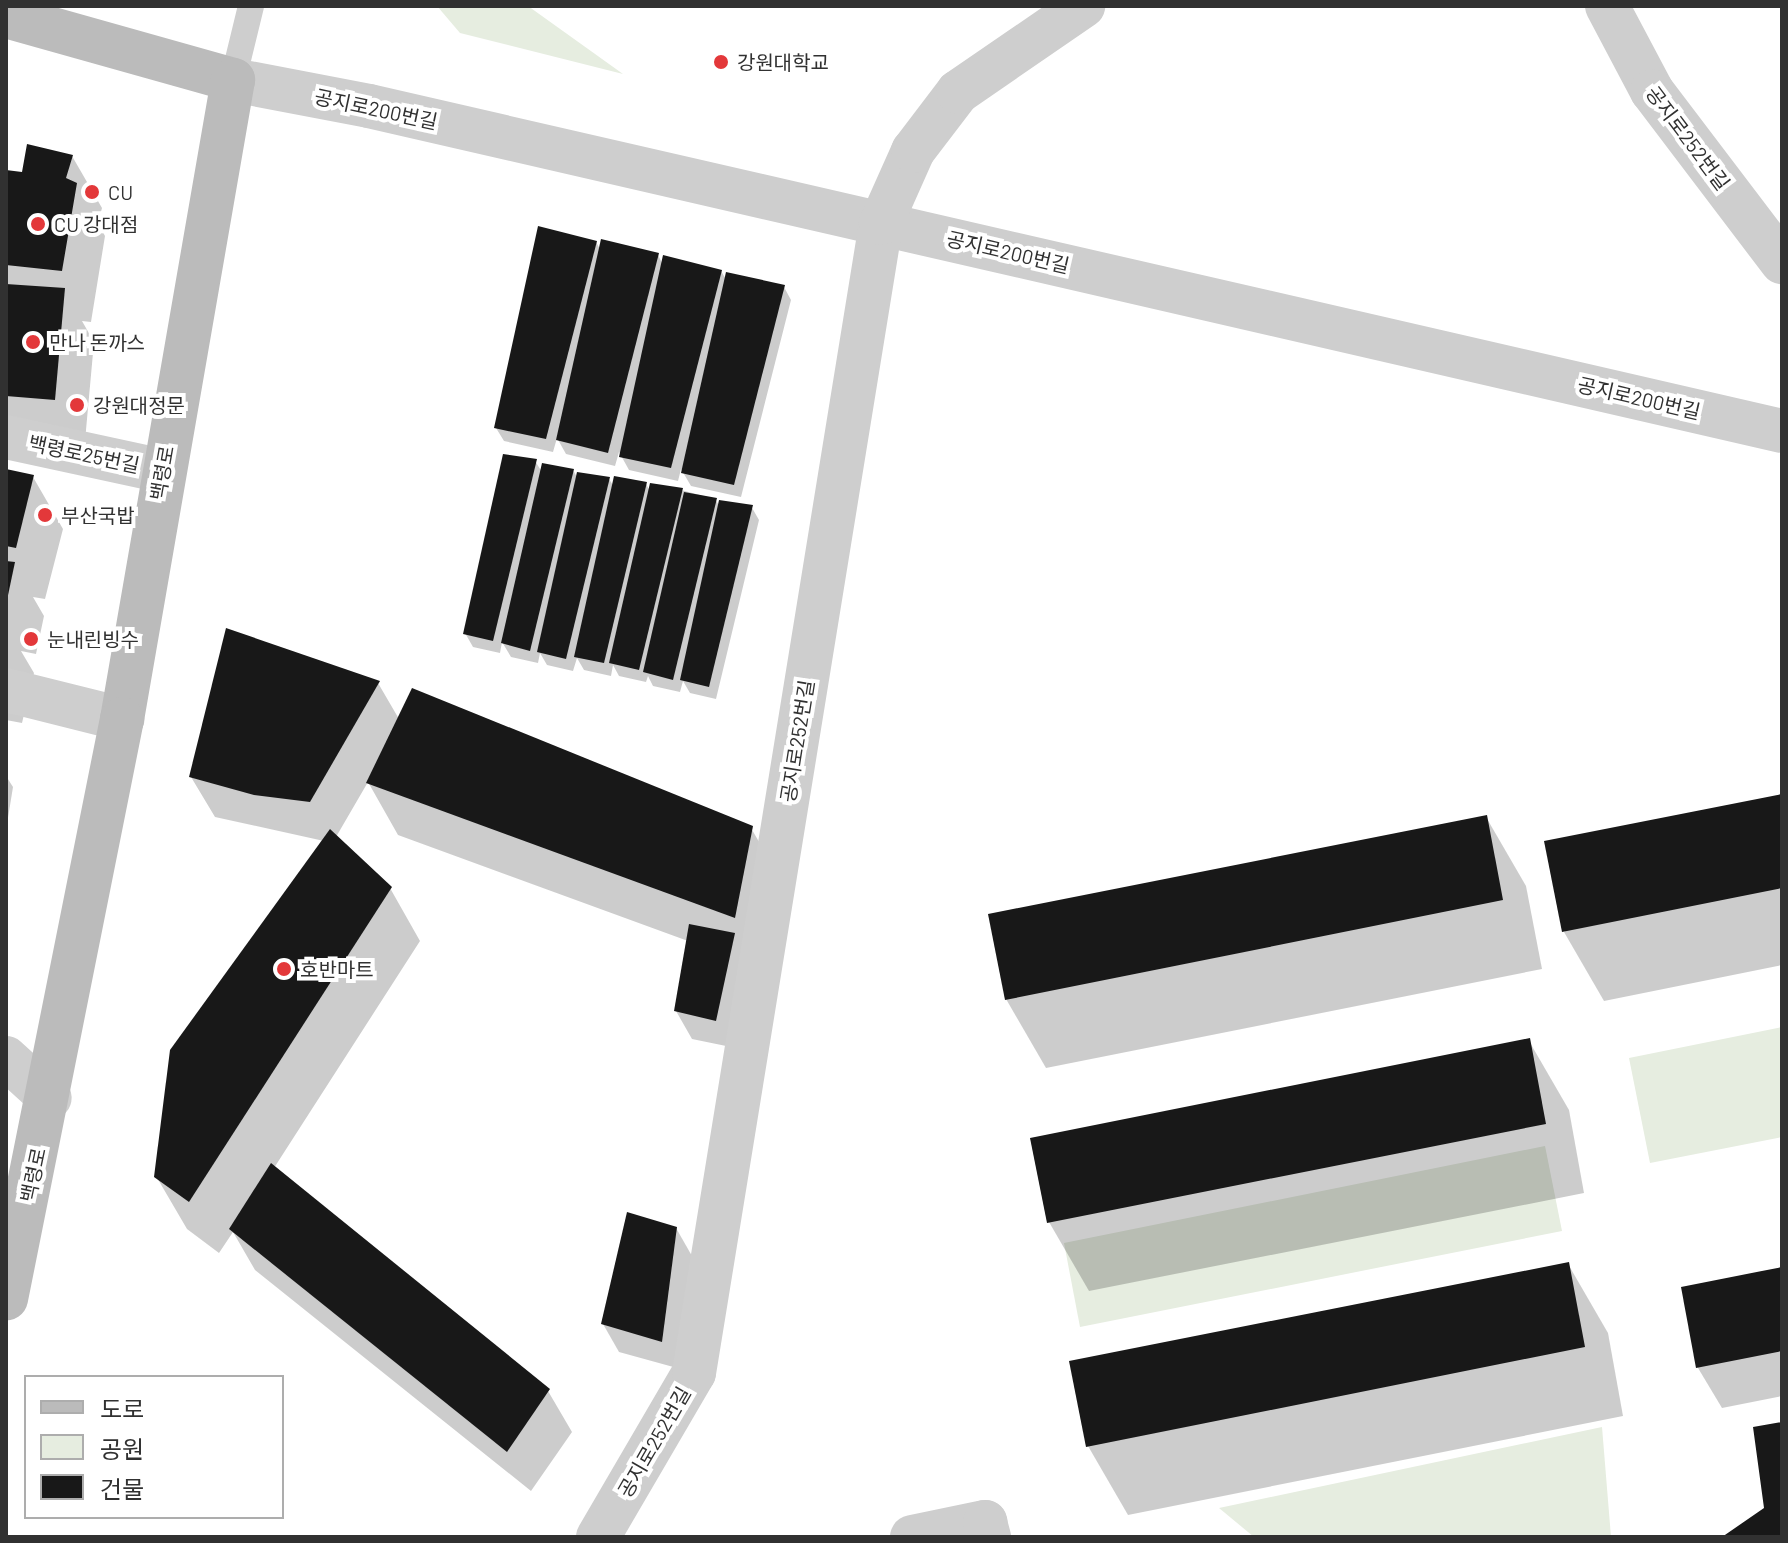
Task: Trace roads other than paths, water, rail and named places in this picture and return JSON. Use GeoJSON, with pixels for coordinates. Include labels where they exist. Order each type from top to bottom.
{"type":"FeatureCollection","features":[{"type":"Feature","properties":{"kind":"street","name":"공지로252번길"},"geometry":{"type":"LineString","coordinates":[[598,1537],[694,1373],[881,223],[913,151],[958,92],[1083,6]]}},
{"type":"Feature","properties":{"kind":"street","name":"공지로252번길"},"geometry":{"type":"LineString","coordinates":[[1607,6],[1652,91],[1782,262]]}},
{"type":"Feature","properties":{"kind":"street"},"geometry":{"type":"LineString","coordinates":[[6,16],[233,80]]}},
{"type":"Feature","properties":{"kind":"street","name":"공지로200번길"},"geometry":{"type":"LineString","coordinates":[[233,80],[881,223],[1782,431]]}},
{"type":"Feature","properties":{"kind":"street","name":"백령로"},"geometry":{"type":"LineString","coordinates":[[6,1299],[50,1098],[122,719],[233,80]]}},
{"type":"Feature","properties":{"kind":"street","name":"백령로25번길"},"geometry":{"type":"LineString","coordinates":[[6,437],[163,471]]}},
{"type":"Feature","properties":{"kind":"street"},"geometry":{"type":"LineString","coordinates":[[6,690],[122,719]]}},
{"type":"Feature","properties":{"kind":"street"},"geometry":{"type":"LineString","coordinates":[[6,1058],[50,1098]]}},
{"type":"Feature","properties":{"kind":"street"},"geometry":{"type":"LineString","coordinates":[[912,1537],[985,1522],[989,1537]]}},
{"type":"Feature","properties":{"kind":"lane"},"geometry":{"type":"LineString","coordinates":[[233,80],[251,6]]}},
{"type":"Feature","properties":{"kind":"place","name":"강원대학교"},"geometry":{"type":"Point","coordinates":[721,62]}},
{"type":"Feature","properties":{"kind":"place","name":"CU"},"geometry":{"type":"Point","coordinates":[92,192]}},
{"type":"Feature","properties":{"kind":"place","name":"CU 강대점"},"geometry":{"type":"Point","coordinates":[38,224]}},
{"type":"Feature","properties":{"kind":"place","name":"만나 돈까스"},"geometry":{"type":"Point","coordinates":[33,342]}},
{"type":"Feature","properties":{"kind":"place","name":"강원대정문"},"geometry":{"type":"Point","coordinates":[77,405]}},
{"type":"Feature","properties":{"kind":"place","name":"부산국밥"},"geometry":{"type":"Point","coordinates":[45,515]}},
{"type":"Feature","properties":{"kind":"place","name":"눈내린빙수"},"geometry":{"type":"Point","coordinates":[31,639]}},
{"type":"Feature","properties":{"kind":"place","name":"호반마트"},"geometry":{"type":"Point","coordinates":[284,969]}}]}
